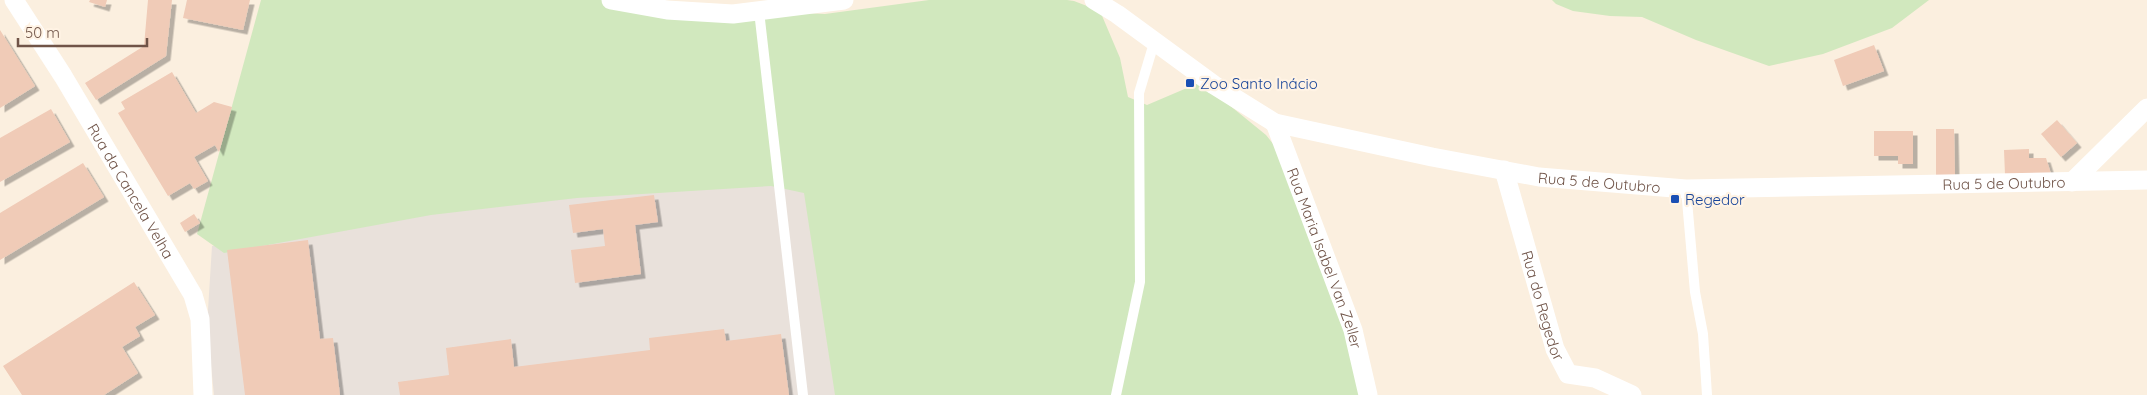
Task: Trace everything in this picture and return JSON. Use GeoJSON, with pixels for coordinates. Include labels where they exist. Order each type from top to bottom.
{"type":"FeatureCollection","features":[{"type":"Feature","properties":{"kind":"street","name":"Rua da Cancela Velha"},"geometry":{"type":"LineString","coordinates":[[14,0],[62,76],[193,295],[200,319],[203,395]]}},
{"type":"Feature","properties":{"kind":"street"},"geometry":{"type":"LineString","coordinates":[[611,0],[667,10],[733,14],[844,0]]}},
{"type":"Feature","properties":{"kind":"street","name":"Rua 5 de Outubro"},"geometry":{"type":"LineString","coordinates":[[1094,0],[1122,7],[1154,43],[1214,85],[1275,122],[1539,177],[1686,189],[2147,180]]}},
{"type":"Feature","properties":{"kind":"street"},"geometry":{"type":"LineString","coordinates":[[2072,182],[2147,108]]}},
{"type":"Feature","properties":{"kind":"street","name":"Rua Maria Isabel Van Zeller"},"geometry":{"type":"LineString","coordinates":[[1275,122],[1353,330],[1368,395]]}},
{"type":"Feature","properties":{"kind":"street","name":"Rua do Regedor"},"geometry":{"type":"LineString","coordinates":[[1504,170],[1555,349],[1568,374],[1596,378],[1632,395]]}},
{"type":"Feature","properties":{"kind":"lane"},"geometry":{"type":"LineString","coordinates":[[759,11],[803,395]]}},
{"type":"Feature","properties":{"kind":"lane"},"geometry":{"type":"LineString","coordinates":[[1116,395],[1140,282],[1139,93],[1154,43]]}},
{"type":"Feature","properties":{"kind":"lane"},"geometry":{"type":"LineString","coordinates":[[1686,189],[1694,292],[1703,334],[1707,395]]}},
{"type":"Feature","properties":{"kind":"shaded area"},"geometry":{"type":"Polygon","coordinates":[[[814,106],[848,395],[214,395],[207,326],[212,246],[488,206],[814,106]]]}},
{"type":"Feature","properties":{"kind":"green space"},"geometry":{"type":"Polygon","coordinates":[[[261,0],[659,0],[707,9],[825,14],[929,0],[1074,1],[1100,11],[1120,58],[1128,97],[1147,105],[1201,82],[1266,135],[1304,183],[1370,395],[835,395],[804,193],[771,186],[577,198],[431,215],[224,253],[197,234],[261,0]]]}},
{"type":"Feature","properties":{"kind":"green space"},"geometry":{"type":"Polygon","coordinates":[[[1552,0],[1929,0],[1892,28],[1823,54],[1769,66],[1696,40],[1642,17],[1610,16],[1573,11],[1556,4],[1552,0]]]}},
{"type":"Feature","properties":{"kind":"building"},"geometry":{"type":"Polygon","coordinates":[[[90,0],[107,0],[105,7],[89,2],[90,0]]]}},
{"type":"Feature","properties":{"kind":"building"},"geometry":{"type":"Polygon","coordinates":[[[148,0],[172,0],[166,56],[96,100],[85,83],[144,46],[148,0]]]}},
{"type":"Feature","properties":{"kind":"building"},"geometry":{"type":"Polygon","coordinates":[[[187,0],[250,0],[243,30],[183,18],[187,0]]]}},
{"type":"Feature","properties":{"kind":"building"},"geometry":{"type":"Polygon","coordinates":[[[0,30],[35,86],[0,108],[0,30]]]}},
{"type":"Feature","properties":{"kind":"building"},"geometry":{"type":"Polygon","coordinates":[[[1874,45],[1884,71],[1843,86],[1834,60],[1874,45]]]}},
{"type":"Feature","properties":{"kind":"building"},"geometry":{"type":"Polygon","coordinates":[[[172,72],[196,113],[214,102],[232,107],[219,152],[215,145],[194,157],[208,181],[194,189],[190,183],[168,196],[118,113],[125,109],[121,102],[172,72]]]}},
{"type":"Feature","properties":{"kind":"building"},"geometry":{"type":"Polygon","coordinates":[[[51,109],[70,142],[0,182],[0,138],[51,109]]]}},
{"type":"Feature","properties":{"kind":"building"},"geometry":{"type":"Polygon","coordinates":[[[2057,120],[2077,143],[2061,157],[2041,134],[2057,120]]]}},
{"type":"Feature","properties":{"kind":"building"},"geometry":{"type":"Polygon","coordinates":[[[1936,129],[1954,129],[1955,175],[1936,176],[1936,129]]]}},
{"type":"Feature","properties":{"kind":"building"},"geometry":{"type":"Polygon","coordinates":[[[1874,131],[1913,131],[1913,164],[1898,164],[1898,156],[1874,156],[1874,131]]]}},
{"type":"Feature","properties":{"kind":"building"},"geometry":{"type":"Polygon","coordinates":[[[2029,149],[2029,158],[2046,158],[2051,174],[2005,175],[2004,150],[2029,149]]]}},
{"type":"Feature","properties":{"kind":"building"},"geometry":{"type":"Polygon","coordinates":[[[83,163],[104,197],[0,260],[0,213],[83,163]]]}},
{"type":"Feature","properties":{"kind":"building"},"geometry":{"type":"Polygon","coordinates":[[[654,195],[658,222],[635,225],[641,274],[575,283],[571,250],[605,246],[603,229],[573,233],[569,205],[654,195]]]}},
{"type":"Feature","properties":{"kind":"building"},"geometry":{"type":"Polygon","coordinates":[[[194,214],[200,223],[185,232],[180,223],[194,214]]]}},
{"type":"Feature","properties":{"kind":"building"},"geometry":{"type":"Polygon","coordinates":[[[308,240],[320,339],[333,338],[340,395],[245,395],[227,250],[308,240]]]}},
{"type":"Feature","properties":{"kind":"building"},"geometry":{"type":"Polygon","coordinates":[[[134,282],[155,315],[135,327],[140,336],[122,347],[138,373],[104,395],[22,395],[3,366],[134,282]]]}},
{"type":"Feature","properties":{"kind":"building"},"geometry":{"type":"Polygon","coordinates":[[[724,329],[726,341],[781,334],[789,395],[400,395],[398,382],[449,375],[446,348],[511,339],[514,367],[650,350],[649,338],[724,329]]]}},
{"type":"Feature","properties":{"kind":"place","name":"Zoo Santo Inácio"},"geometry":{"type":"Point","coordinates":[1190,83]}},
{"type":"Feature","properties":{"kind":"place","name":"Regedor"},"geometry":{"type":"Point","coordinates":[1675,199]}}]}
